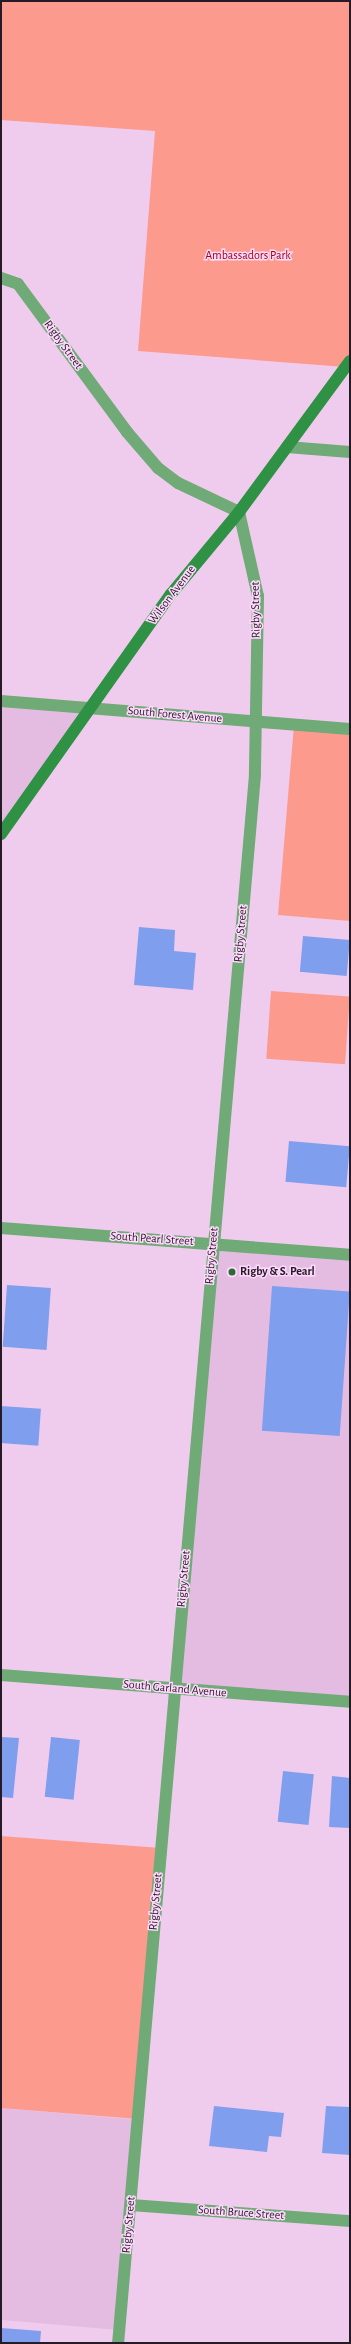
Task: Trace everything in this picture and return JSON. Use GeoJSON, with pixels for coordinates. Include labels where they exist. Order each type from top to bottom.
{"type":"FeatureCollection","features":[{"type":"Feature","properties":{"kind":"main road","name":"Wilson Avenue"},"geometry":{"type":"LineString","coordinates":[[1,834],[171,594],[239,512],[350,361]]}},
{"type":"Feature","properties":{"kind":"street","name":"Rigby Street"},"geometry":{"type":"LineString","coordinates":[[1,278],[18,284],[127,432],[158,468],[178,483],[239,512],[258,596],[254,775],[118,2343]]}},
{"type":"Feature","properties":{"kind":"street"},"geometry":{"type":"LineString","coordinates":[[286,447],[350,452]]}},
{"type":"Feature","properties":{"kind":"street","name":"South Forest Avenue"},"geometry":{"type":"LineString","coordinates":[[1,701],[350,729]]}},
{"type":"Feature","properties":{"kind":"street","name":"South Pearl Street"},"geometry":{"type":"LineString","coordinates":[[1,1228],[350,1255]]}},
{"type":"Feature","properties":{"kind":"street","name":"South Garland Avenue"},"geometry":{"type":"LineString","coordinates":[[1,1675],[174,1690],[350,1702]]}},
{"type":"Feature","properties":{"kind":"street","name":"South Bruce Street"},"geometry":{"type":"LineString","coordinates":[[131,2205],[350,2221]]}},
{"type":"Feature","properties":{"kind":"shaded area"},"geometry":{"type":"Polygon","coordinates":[[[1,701],[90,708],[1,834],[1,701]]]}},
{"type":"Feature","properties":{"kind":"shaded area"},"geometry":{"type":"Polygon","coordinates":[[[214,1244],[350,1255],[350,1702],[175,1690],[214,1244]]]}},
{"type":"Feature","properties":{"kind":"shaded area"},"geometry":{"type":"Polygon","coordinates":[[[1,2108],[136,2120],[118,2330],[1,2320],[1,2108]]]}},
{"type":"Feature","properties":{"kind":"green space","name":"Ambassadors Park"},"geometry":{"type":"Polygon","coordinates":[[[1,1],[350,1],[350,361],[345,367],[138,351],[155,131],[1,120],[1,1]]]}},
{"type":"Feature","properties":{"kind":"green space"},"geometry":{"type":"Polygon","coordinates":[[[294,725],[350,729],[350,921],[278,915],[294,725]]]}},
{"type":"Feature","properties":{"kind":"green space"},"geometry":{"type":"Polygon","coordinates":[[[271,991],[350,997],[345,1064],[266,1059],[271,991]]]}},
{"type":"Feature","properties":{"kind":"green space"},"geometry":{"type":"Polygon","coordinates":[[[1,1836],[161,1848],[137,2119],[1,2108],[1,1836]]]}},
{"type":"Feature","properties":{"kind":"building"},"geometry":{"type":"Polygon","coordinates":[[[139,927],[175,930],[174,951],[196,953],[193,990],[134,985],[139,927]]]}},
{"type":"Feature","properties":{"kind":"building"},"geometry":{"type":"Polygon","coordinates":[[[303,936],[350,940],[347,976],[300,972],[303,936]]]}},
{"type":"Feature","properties":{"kind":"building"},"geometry":{"type":"Polygon","coordinates":[[[289,1141],[350,1146],[346,1187],[285,1182],[289,1141]]]}},
{"type":"Feature","properties":{"kind":"building"},"geometry":{"type":"Polygon","coordinates":[[[7,1285],[51,1288],[47,1350],[3,1347],[7,1285]]]}},
{"type":"Feature","properties":{"kind":"building"},"geometry":{"type":"Polygon","coordinates":[[[272,1286],[350,1291],[340,1436],[262,1431],[272,1286]]]}},
{"type":"Feature","properties":{"kind":"building"},"geometry":{"type":"Polygon","coordinates":[[[1,1406],[41,1409],[38,1446],[1,1443],[1,1406]]]}},
{"type":"Feature","properties":{"kind":"building"},"geometry":{"type":"Polygon","coordinates":[[[1,1737],[19,1738],[13,1798],[1,1797],[1,1737]]]}},
{"type":"Feature","properties":{"kind":"building"},"geometry":{"type":"Polygon","coordinates":[[[51,1737],[80,1740],[74,1800],[45,1797],[51,1737]]]}},
{"type":"Feature","properties":{"kind":"building"},"geometry":{"type":"Polygon","coordinates":[[[283,1771],[314,1774],[308,1825],[278,1822],[283,1771]]]}},
{"type":"Feature","properties":{"kind":"building"},"geometry":{"type":"Polygon","coordinates":[[[332,1776],[350,1778],[350,1828],[329,1827],[332,1776]]]}},
{"type":"Feature","properties":{"kind":"building"},"geometry":{"type":"Polygon","coordinates":[[[214,2106],[284,2113],[281,2137],[269,2136],[267,2152],[209,2146],[214,2106]]]}},
{"type":"Feature","properties":{"kind":"building"},"geometry":{"type":"Polygon","coordinates":[[[326,2106],[350,2107],[350,2155],[322,2153],[326,2106]]]}},
{"type":"Feature","properties":{"kind":"building"},"geometry":{"type":"Polygon","coordinates":[[[1,2328],[41,2331],[40,2343],[1,2343],[1,2328]]]}},
{"type":"Feature","properties":{"kind":"place","name":"Rigby & S. Pearl"},"geometry":{"type":"Point","coordinates":[232,1272]}}]}
